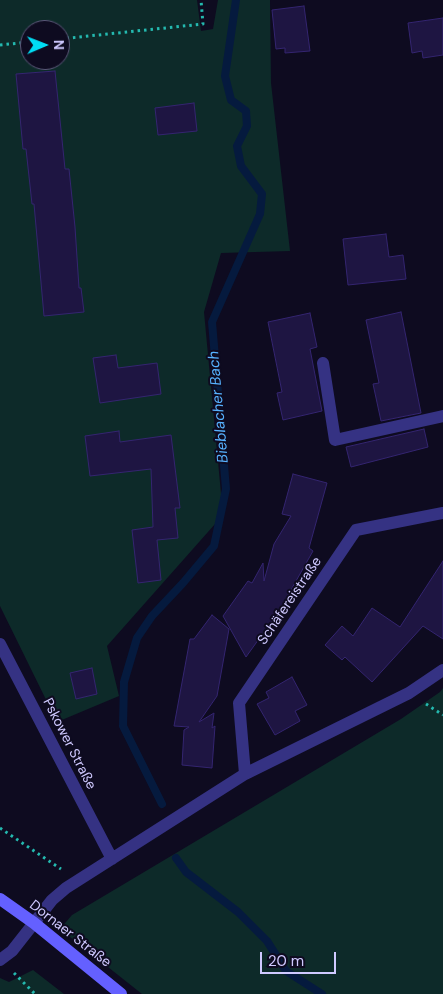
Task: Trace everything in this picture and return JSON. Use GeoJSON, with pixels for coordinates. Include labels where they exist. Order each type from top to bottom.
{"type":"FeatureCollection","features":[{"type":"Feature","properties":{"kind":"main road","name":"Dornaer Straße"},"geometry":{"type":"LineString","coordinates":[[0,899],[34,923],[121,994]]}},
{"type":"Feature","properties":{"kind":"street"},"geometry":{"type":"LineString","coordinates":[[323,363],[335,440],[443,416]]}},
{"type":"Feature","properties":{"kind":"street","name":"Schäfereistraße"},"geometry":{"type":"LineString","coordinates":[[245,774],[238,703],[356,530],[443,513]]}},
{"type":"Feature","properties":{"kind":"street","name":"Pskower Straße"},"geometry":{"type":"LineString","coordinates":[[0,644],[112,859]]}},
{"type":"Feature","properties":{"kind":"street"},"geometry":{"type":"LineString","coordinates":[[1,959],[12,951],[52,900],[78,880],[245,774],[409,693],[443,670]]}},
{"type":"Feature","properties":{"kind":"path"},"geometry":{"type":"LineString","coordinates":[[70,38],[203,24],[202,0]]}},
{"type":"Feature","properties":{"kind":"path"},"geometry":{"type":"LineString","coordinates":[[0,45],[20,43]]}},
{"type":"Feature","properties":{"kind":"path"},"geometry":{"type":"LineString","coordinates":[[0,828],[78,880]]}},
{"type":"Feature","properties":{"kind":"path"},"geometry":{"type":"LineString","coordinates":[[1,959],[35,994]]}},
{"type":"Feature","properties":{"kind":"green space"},"geometry":{"type":"Polygon","coordinates":[[[0,0],[197,0],[201,31],[213,29],[218,0],[270,0],[271,83],[290,251],[221,253],[204,312],[223,515],[107,646],[119,696],[57,722],[0,606],[0,0]]]}},
{"type":"Feature","properties":{"kind":"green space"},"geometry":{"type":"Polygon","coordinates":[[[443,688],[443,994],[142,994],[60,929],[72,915],[401,719],[443,688]]]}},
{"type":"Feature","properties":{"kind":"green space"},"geometry":{"type":"Polygon","coordinates":[[[33,970],[64,994],[0,994],[0,978],[9,982],[33,970]]]}},
{"type":"Feature","properties":{"kind":"building"},"geometry":{"type":"Polygon","coordinates":[[[304,6],[310,51],[285,53],[285,48],[276,49],[272,10],[304,6]]]}},
{"type":"Feature","properties":{"kind":"building"},"geometry":{"type":"Polygon","coordinates":[[[443,18],[443,55],[423,58],[422,51],[412,53],[408,23],[443,18]]]}},
{"type":"Feature","properties":{"kind":"building"},"geometry":{"type":"Polygon","coordinates":[[[55,71],[65,169],[69,169],[79,288],[81,288],[84,312],[44,316],[34,204],[32,204],[26,149],[23,149],[16,74],[55,71]]]}},
{"type":"Feature","properties":{"kind":"building"},"geometry":{"type":"Polygon","coordinates":[[[194,103],[197,131],[158,135],[155,108],[194,103]]]}},
{"type":"Feature","properties":{"kind":"building"},"geometry":{"type":"Polygon","coordinates":[[[386,234],[389,257],[403,255],[406,279],[348,285],[343,239],[386,234]]]}},
{"type":"Feature","properties":{"kind":"building"},"geometry":{"type":"Polygon","coordinates":[[[401,312],[421,413],[381,421],[373,384],[379,383],[366,320],[401,312]]]}},
{"type":"Feature","properties":{"kind":"building"},"geometry":{"type":"Polygon","coordinates":[[[310,313],[317,347],[310,349],[322,411],[283,420],[277,393],[282,392],[268,322],[310,313]]]}},
{"type":"Feature","properties":{"kind":"building"},"geometry":{"type":"Polygon","coordinates":[[[116,355],[118,368],[157,363],[161,394],[100,403],[93,358],[116,355]]]}},
{"type":"Feature","properties":{"kind":"building"},"geometry":{"type":"Polygon","coordinates":[[[424,429],[428,447],[351,467],[346,447],[424,429]]]}},
{"type":"Feature","properties":{"kind":"building"},"geometry":{"type":"Polygon","coordinates":[[[119,431],[120,442],[171,435],[180,508],[175,508],[178,538],[157,540],[161,580],[138,583],[132,530],[153,527],[151,469],[90,476],[85,436],[119,431]]]}},
{"type":"Feature","properties":{"kind":"building"},"geometry":{"type":"Polygon","coordinates":[[[293,474],[327,483],[309,548],[313,551],[279,611],[246,657],[223,616],[248,581],[252,583],[263,563],[264,581],[274,544],[291,516],[282,514],[293,474]]]}},
{"type":"Feature","properties":{"kind":"building"},"geometry":{"type":"Polygon","coordinates":[[[443,561],[443,639],[423,626],[372,682],[345,657],[342,660],[325,645],[342,626],[353,636],[372,608],[400,627],[443,561]]]}},
{"type":"Feature","properties":{"kind":"building"},"geometry":{"type":"Polygon","coordinates":[[[212,615],[229,629],[217,696],[199,722],[214,713],[212,768],[182,765],[184,730],[189,727],[174,726],[190,639],[194,639],[212,615]]]}},
{"type":"Feature","properties":{"kind":"building"},"geometry":{"type":"Polygon","coordinates":[[[92,668],[97,694],[76,699],[70,673],[92,668]]]}},
{"type":"Feature","properties":{"kind":"building"},"geometry":{"type":"Polygon","coordinates":[[[292,677],[307,705],[295,711],[300,721],[275,735],[257,704],[269,698],[266,692],[292,677]]]}},
{"type":"Feature","properties":{"kind":"waterway","name":"Bieblacher Bach"},"geometry":{"type":"LineString","coordinates":[[162,804],[123,726],[124,682],[137,638],[152,616],[214,546],[226,489],[212,322],[260,214],[262,194],[241,166],[237,146],[247,126],[246,111],[231,100],[225,76],[236,0]]}},
{"type":"Feature","properties":{"kind":"waterway","name":"Bieblacher Bach"},"geometry":{"type":"LineString","coordinates":[[176,858],[186,872],[238,912],[267,941],[286,971],[322,994]]}}]}
